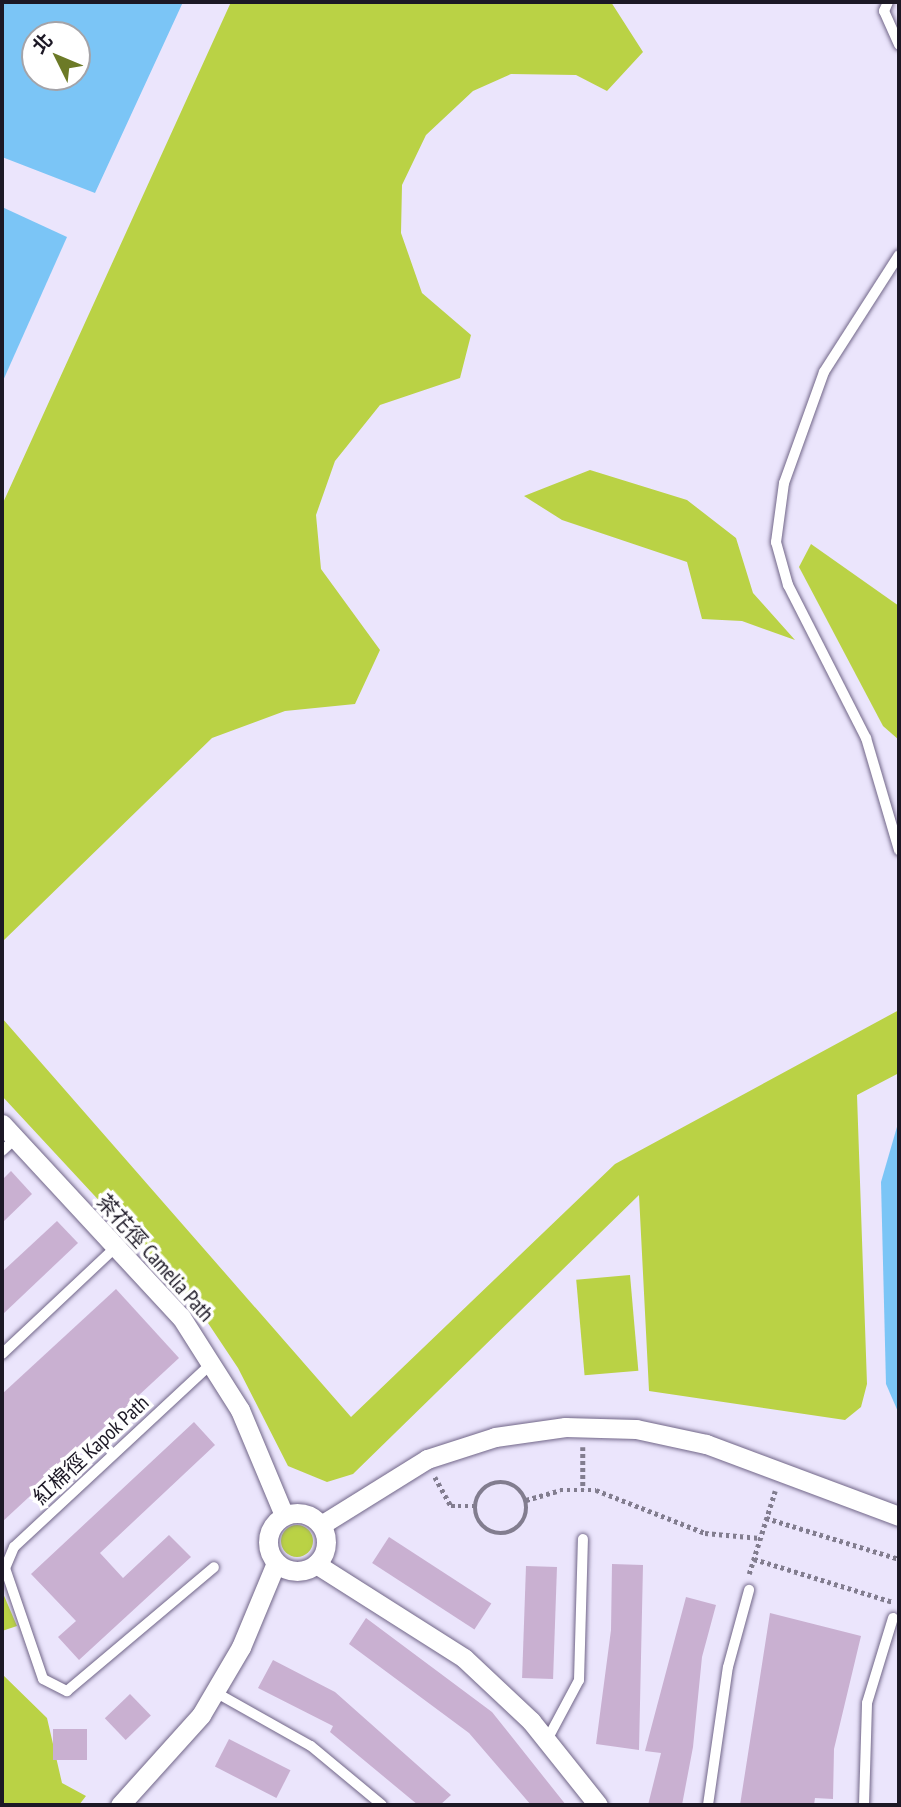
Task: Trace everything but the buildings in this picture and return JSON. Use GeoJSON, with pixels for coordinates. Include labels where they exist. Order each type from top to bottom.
{"type":"FeatureCollection","features":[{"type":"Feature","properties":{"kind":"street","name":"茶花徑 Camelia Path"},"geometry":{"type":"LineString","coordinates":[[2,1124],[9,1145],[117,1247],[181,1317],[212,1363],[251,1433],[284,1516]]}},
{"type":"Feature","properties":{"kind":"street"},"geometry":{"type":"LineString","coordinates":[[321,1525],[427,1459],[495,1437],[565,1427],[636,1429],[694,1441],[899,1516]]}},
{"type":"Feature","properties":{"kind":"street"},"geometry":{"type":"LineString","coordinates":[[304,1513],[321,1525],[326,1545],[316,1564],[296,1571],[276,1563],[267,1543],[284,1516],[304,1513]]}},
{"type":"Feature","properties":{"kind":"street"},"geometry":{"type":"LineString","coordinates":[[120,1805],[178,1746],[215,1692],[276,1563]]}},
{"type":"Feature","properties":{"kind":"street"},"geometry":{"type":"LineString","coordinates":[[316,1564],[464,1658],[547,1740],[598,1805]]}},
{"type":"Feature","properties":{"kind":"lane"},"geometry":{"type":"LineString","coordinates":[[888,2],[884,11],[899,44]]}},
{"type":"Feature","properties":{"kind":"lane"},"geometry":{"type":"LineString","coordinates":[[899,255],[824,372],[784,483],[776,542],[788,585],[866,738],[899,850]]}},
{"type":"Feature","properties":{"kind":"lane"},"geometry":{"type":"LineString","coordinates":[[2,1354],[117,1247]]}},
{"type":"Feature","properties":{"kind":"lane","name":"紅棉徑 Kapok Path"},"geometry":{"type":"LineString","coordinates":[[212,1363],[14,1547],[5,1568],[43,1678],[67,1691],[214,1567]]}},
{"type":"Feature","properties":{"kind":"lane"},"geometry":{"type":"LineString","coordinates":[[547,1740],[579,1681],[583,1539]]}},
{"type":"Feature","properties":{"kind":"lane"},"geometry":{"type":"LineString","coordinates":[[708,1805],[728,1667],[749,1590]]}},
{"type":"Feature","properties":{"kind":"lane"},"geometry":{"type":"LineString","coordinates":[[864,1805],[867,1703],[893,1618]]}},
{"type":"Feature","properties":{"kind":"lane"},"geometry":{"type":"LineString","coordinates":[[215,1692],[311,1746],[382,1805]]}},
{"type":"Feature","properties":{"kind":"path"},"geometry":{"type":"LineString","coordinates":[[583,1443],[583,1489]]}},
{"type":"Feature","properties":{"kind":"path"},"geometry":{"type":"LineString","coordinates":[[433,1473],[450,1506],[475,1506]]}},
{"type":"Feature","properties":{"kind":"path"},"geometry":{"type":"LineString","coordinates":[[498,1482],[516,1486],[526,1500],[525,1518],[504,1534],[486,1530],[475,1506],[482,1490],[498,1482]]}},
{"type":"Feature","properties":{"kind":"path"},"geometry":{"type":"LineString","coordinates":[[749,1574],[776,1486]]}},
{"type":"Feature","properties":{"kind":"path"},"geometry":{"type":"LineString","coordinates":[[526,1500],[583,1489],[621,1497],[705,1533],[760,1538]]}},
{"type":"Feature","properties":{"kind":"path"},"geometry":{"type":"LineString","coordinates":[[766,1518],[899,1559]]}},
{"type":"Feature","properties":{"kind":"path"},"geometry":{"type":"LineString","coordinates":[[754,1559],[899,1603]]}},
{"type":"Feature","properties":{"kind":"green space"},"geometry":{"type":"Polygon","coordinates":[[[231,2],[611,2],[643,52],[607,91],[576,75],[511,74],[473,91],[426,135],[402,185],[401,233],[422,293],[471,335],[460,378],[380,405],[335,461],[316,515],[321,569],[380,650],[355,704],[285,711],[212,738],[2,942],[2,505],[231,2]]]}},
{"type":"Feature","properties":{"kind":"green space"},"geometry":{"type":"Polygon","coordinates":[[[590,470],[687,500],[736,538],[753,593],[795,640],[742,621],[702,619],[687,562],[562,520],[524,496],[590,470]]]}},
{"type":"Feature","properties":{"kind":"green space"},"geometry":{"type":"Polygon","coordinates":[[[811,544],[899,606],[899,740],[883,726],[799,567],[811,544]]]}},
{"type":"Feature","properties":{"kind":"green space"},"geometry":{"type":"Polygon","coordinates":[[[899,1010],[899,1073],[857,1095],[867,1384],[861,1407],[845,1420],[649,1391],[639,1195],[353,1474],[327,1482],[288,1466],[238,1368],[196,1305],[2,1096],[2,1018],[351,1417],[615,1164],[899,1010]]]}},
{"type":"Feature","properties":{"kind":"green space"},"geometry":{"type":"Polygon","coordinates":[[[630,1275],[638,1371],[585,1375],[576,1280],[630,1275]]]}},
{"type":"Feature","properties":{"kind":"green space"},"geometry":{"type":"Polygon","coordinates":[[[297,1525],[308,1530],[313,1541],[308,1552],[297,1557],[286,1552],[281,1541],[286,1530],[297,1525]]]}},
{"type":"Feature","properties":{"kind":"green space"},"geometry":{"type":"Polygon","coordinates":[[[2,1591],[17,1626],[2,1631],[2,1591]]]}},
{"type":"Feature","properties":{"kind":"green space"},"geometry":{"type":"Polygon","coordinates":[[[2,1674],[47,1718],[62,1783],[86,1796],[79,1805],[2,1805],[2,1674]]]}},
{"type":"Feature","properties":{"kind":"water"},"geometry":{"type":"Polygon","coordinates":[[[2,2],[183,2],[95,193],[2,157],[2,2]]]}},
{"type":"Feature","properties":{"kind":"water"},"geometry":{"type":"Polygon","coordinates":[[[2,207],[67,237],[2,383],[2,207]]]}},
{"type":"Feature","properties":{"kind":"water"},"geometry":{"type":"Polygon","coordinates":[[[899,1120],[899,1414],[886,1384],[881,1182],[899,1120]]]}}]}
